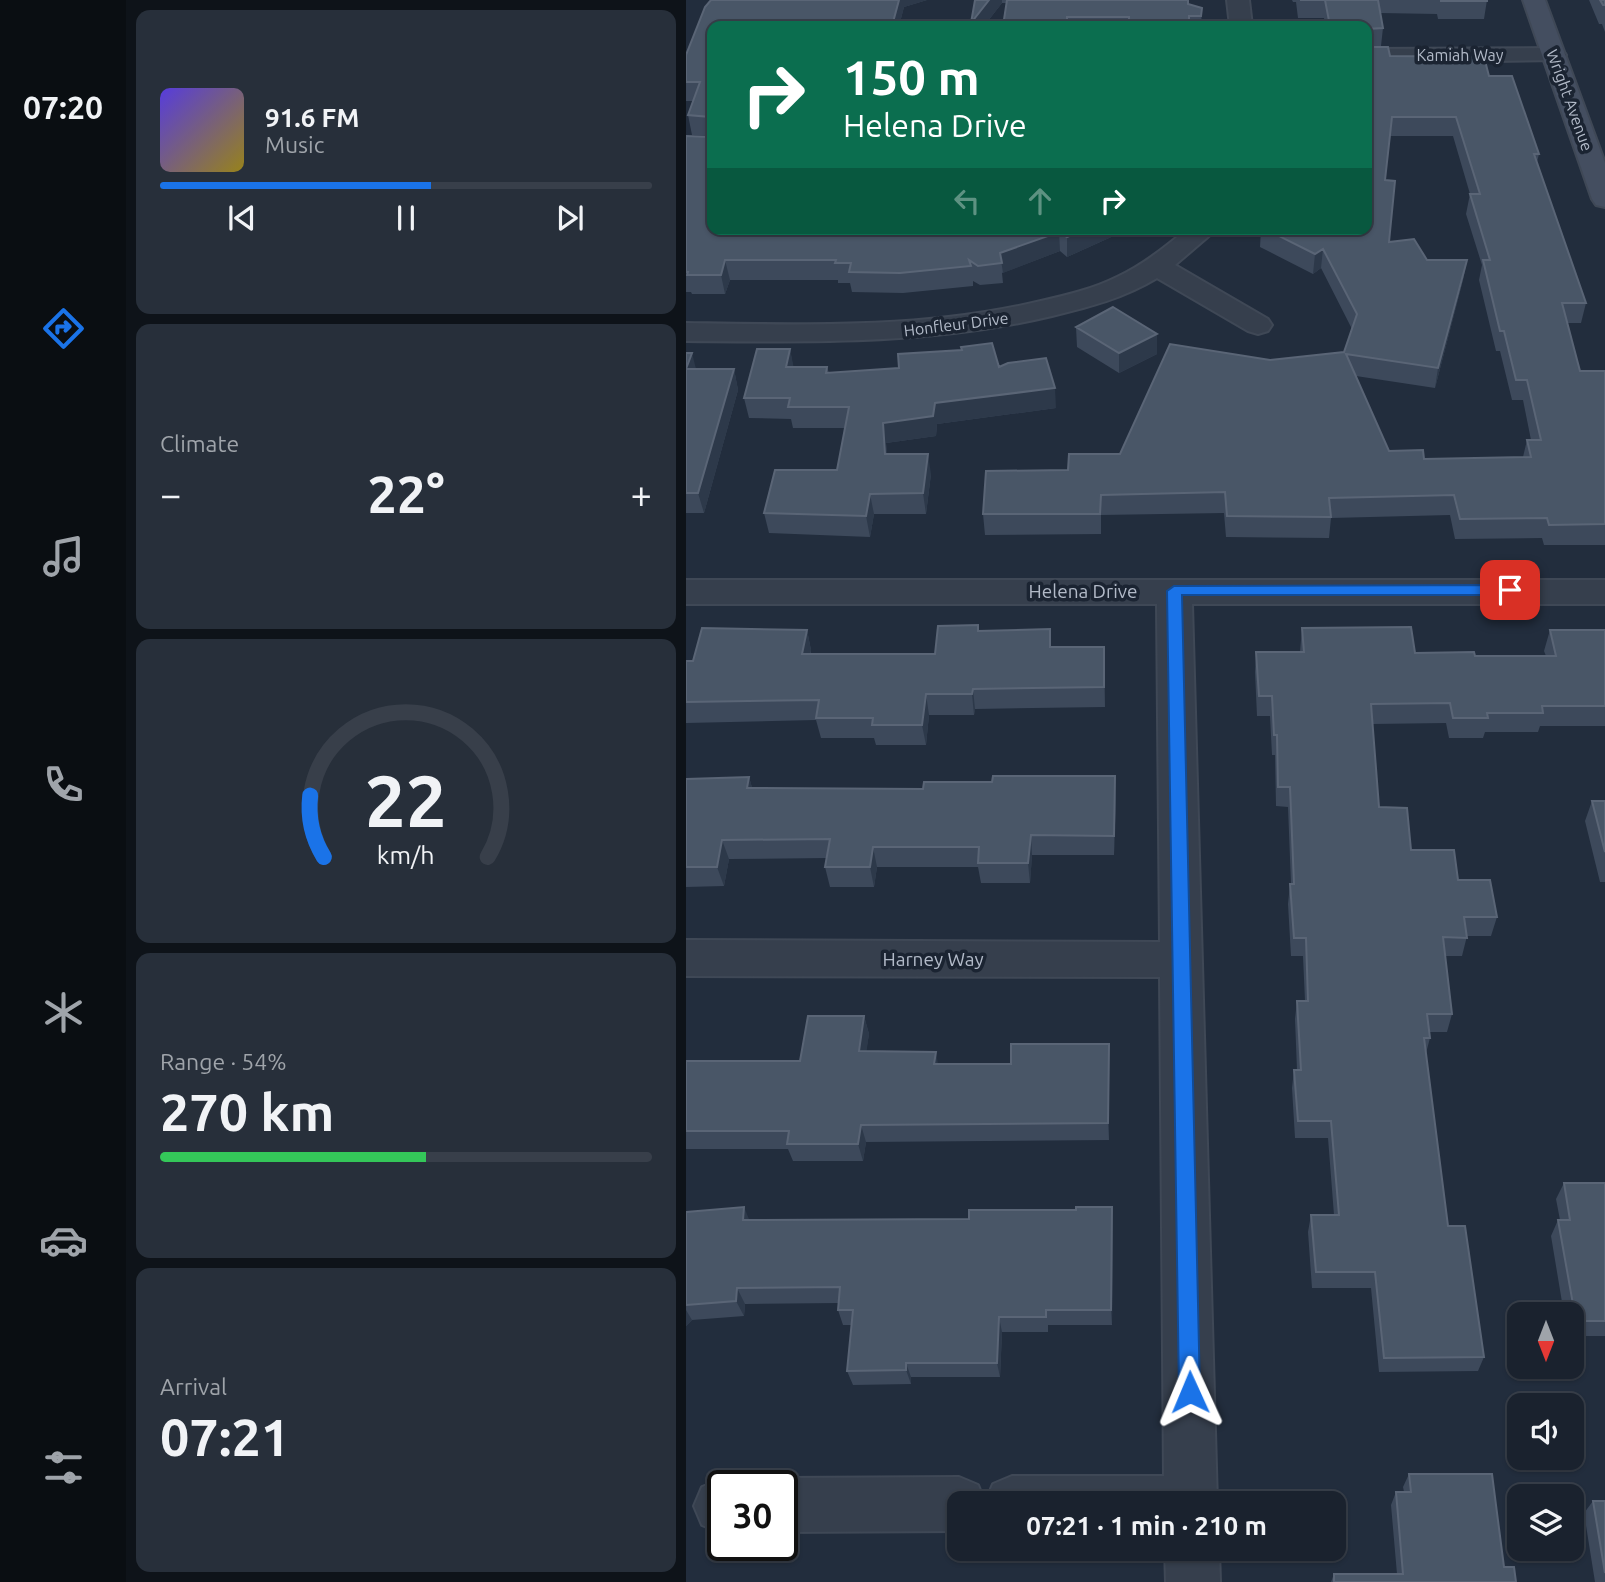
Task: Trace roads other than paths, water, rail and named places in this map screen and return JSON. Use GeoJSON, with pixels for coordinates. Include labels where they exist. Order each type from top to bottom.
{"type":"FeatureCollection","features":[{"type":"Feature","properties":{"kind":"street"},"geometry":{"type":"LineString","coordinates":[[1238,0],[1240,21]]}},
{"type":"Feature","properties":{"kind":"street","name":"Wright Avenue"},"geometry":{"type":"LineString","coordinates":[[1534,0],[1605,199]]}},
{"type":"Feature","properties":{"kind":"street","name":"Kamiah Way"},"geometry":{"type":"LineString","coordinates":[[1372,56],[1554,55]]}},
{"type":"Feature","properties":{"kind":"street","name":"Honfleur Drive"},"geometry":{"type":"LineString","coordinates":[[686,332],[846,333],[933,330],[1019,316],[1115,289],[1158,267],[1197,235]]}},
{"type":"Feature","properties":{"kind":"street"},"geometry":{"type":"LineString","coordinates":[[1158,267],[1258,325]]}},
{"type":"Feature","properties":{"kind":"street"},"geometry":{"type":"LineString","coordinates":[[1174,591],[1191,1491]]}},
{"type":"Feature","properties":{"kind":"street","name":"Helena Drive"},"geometry":{"type":"LineString","coordinates":[[686,592],[1605,592]]}},
{"type":"Feature","properties":{"kind":"street","name":"Harney Way"},"geometry":{"type":"LineString","coordinates":[[686,958],[1181,960]]}},
{"type":"Feature","properties":{"kind":"street"},"geometry":{"type":"LineString","coordinates":[[798,1505],[947,1504]]}},
{"type":"Feature","properties":{"kind":"street"},"geometry":{"type":"LineString","coordinates":[[1192,1561],[1193,1582]]}}]}
